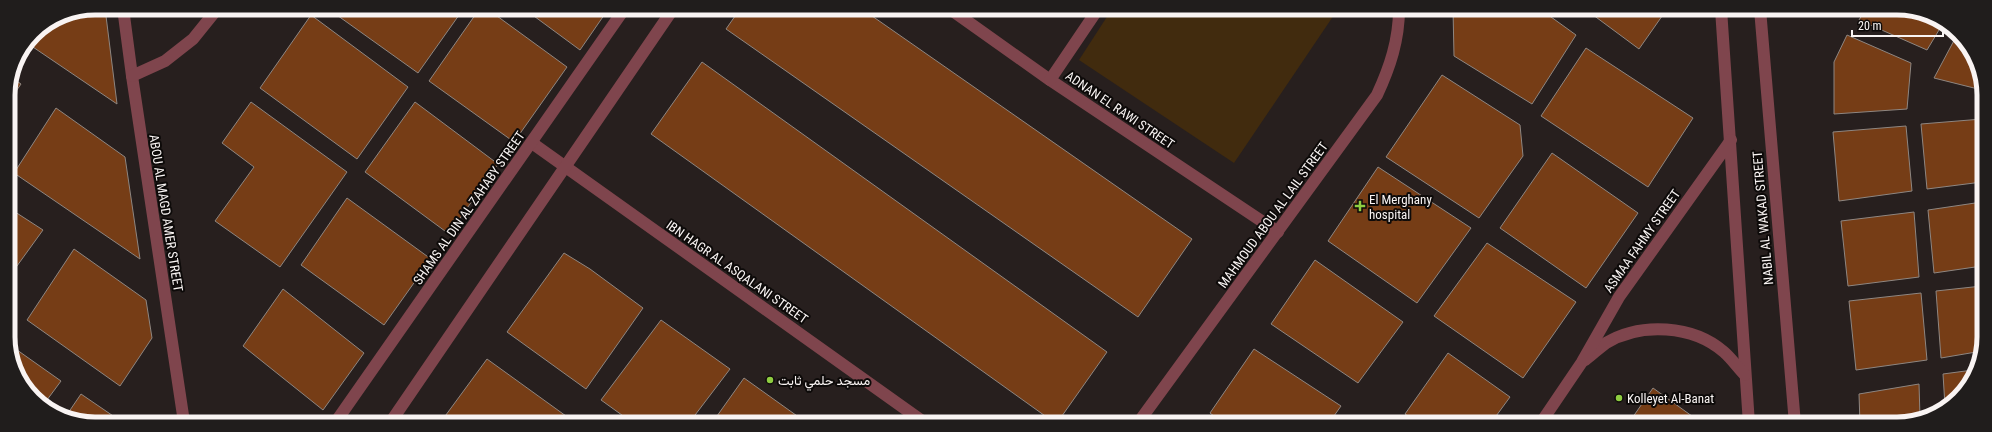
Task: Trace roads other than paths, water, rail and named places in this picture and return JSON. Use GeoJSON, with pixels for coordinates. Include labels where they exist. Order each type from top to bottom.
{"type":"FeatureCollection","features":[{"type":"Feature","properties":{"kind":"street","name":"ABOU AL MAGD AMER STREET"},"geometry":{"type":"LineString","coordinates":[[124,15],[183,417]]}},
{"type":"Feature","properties":{"kind":"street"},"geometry":{"type":"LineString","coordinates":[[132,76],[165,61],[193,40],[213,15]]}},
{"type":"Feature","properties":{"kind":"street","name":"SHAMS AL DIN AL ZAHABY STREET"},"geometry":{"type":"LineString","coordinates":[[339,417],[620,15]]}},
{"type":"Feature","properties":{"kind":"street"},"geometry":{"type":"LineString","coordinates":[[394,417],[668,15]]}},
{"type":"Feature","properties":{"kind":"street","name":"ADNAN EL RAWI STREET"},"geometry":{"type":"LineString","coordinates":[[958,15],[1050,80],[1278,232]]}},
{"type":"Feature","properties":{"kind":"street"},"geometry":{"type":"LineString","coordinates":[[1050,80],[1094,15]]}},
{"type":"Feature","properties":{"kind":"street","name":"MAHMOUD ABOU AL LAIL STREET"},"geometry":{"type":"LineString","coordinates":[[1142,417],[1377,95],[1389,68],[1397,40],[1399,15]]}},
{"type":"Feature","properties":{"kind":"street","name":"NABIL AL WAKAD STREET"},"geometry":{"type":"LineString","coordinates":[[1720,15],[1731,140],[1748,417]]}},
{"type":"Feature","properties":{"kind":"street","name":"NABIL AL WAKAD STREET"},"geometry":{"type":"LineString","coordinates":[[1760,15],[1794,417]]}},
{"type":"Feature","properties":{"kind":"street","name":"ASMAA FAHMY STREET"},"geometry":{"type":"LineString","coordinates":[[1545,417],[1582,362],[1619,297],[1731,140]]}},
{"type":"Feature","properties":{"kind":"street","name":"IBN HAGR AL ASQALANI STREET"},"geometry":{"type":"LineString","coordinates":[[532,143],[917,417]]}},
{"type":"Feature","properties":{"kind":"street","name":"ASMAA FAHMY STREET"},"geometry":{"type":"LineString","coordinates":[[1582,362],[1606,343],[1635,331],[1666,329],[1697,336],[1724,352],[1745,375]]}},
{"type":"Feature","properties":{"kind":"place","name":"El Merghany hospital"},"geometry":{"type":"Point","coordinates":[1360,206]}},
{"type":"Feature","properties":{"kind":"place","name":"مسجد حلمي ثابت"},"geometry":{"type":"Point","coordinates":[770,380]}},
{"type":"Feature","properties":{"kind":"place","name":"Kolleyet Al-Banat"},"geometry":{"type":"Point","coordinates":[1619,398]}}]}
